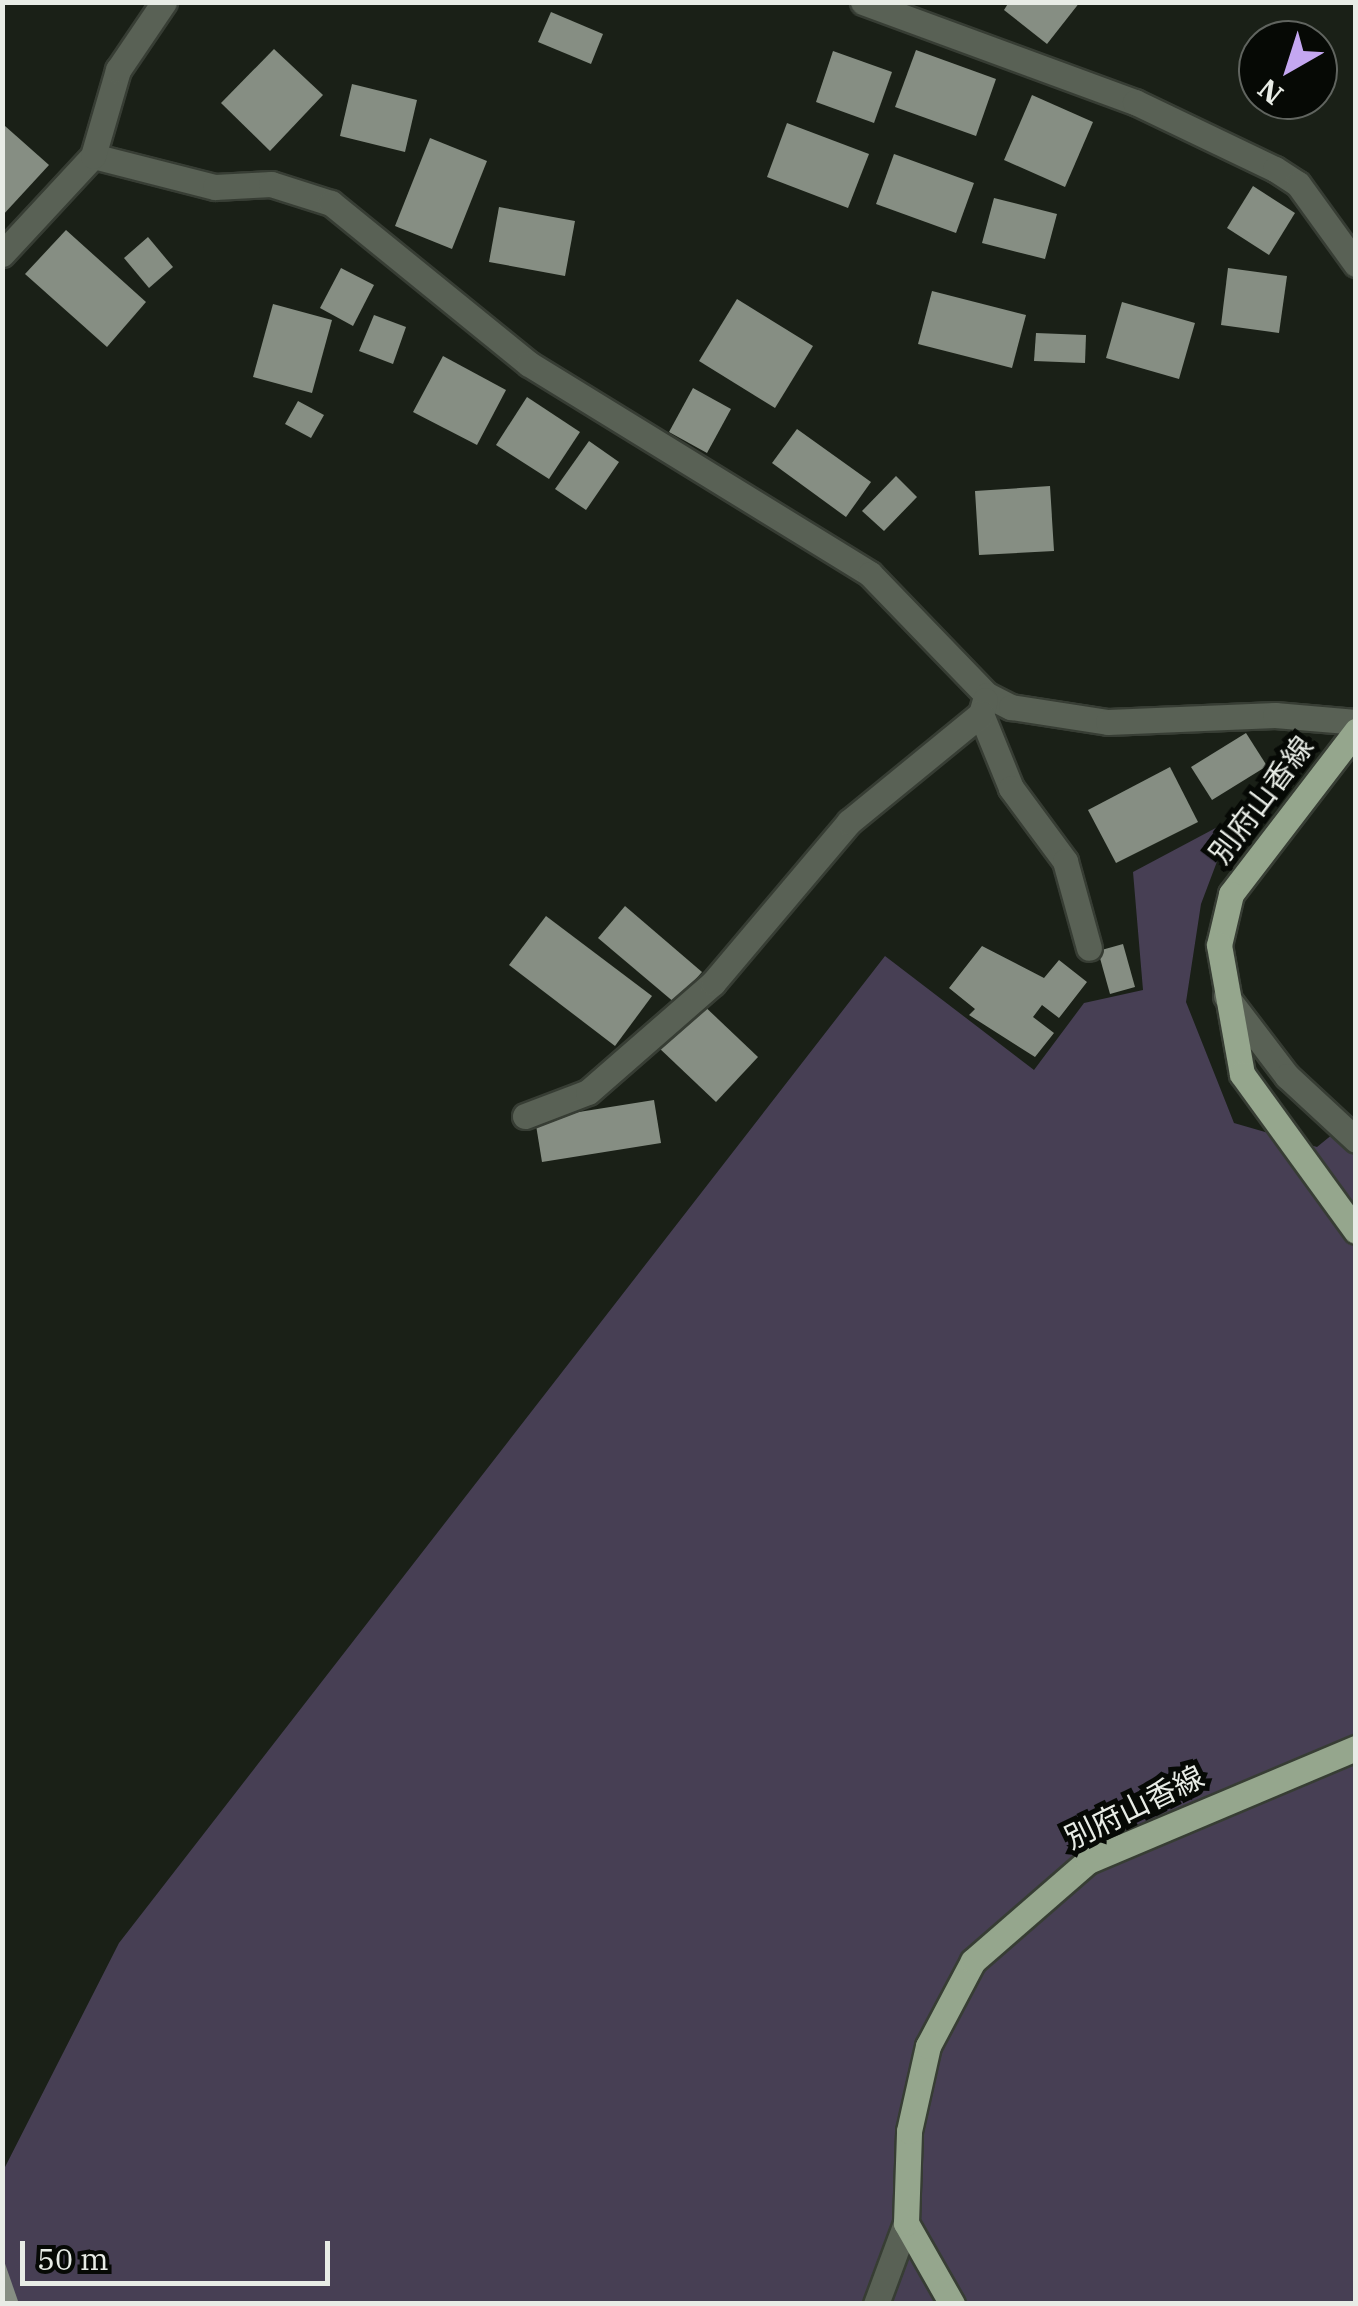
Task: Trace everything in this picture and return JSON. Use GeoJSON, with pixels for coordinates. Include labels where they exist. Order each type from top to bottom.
{"type":"FeatureCollection","features":[{"type":"Feature","properties":{"kind":"main road","name":"別府山香線"},"geometry":{"type":"LineString","coordinates":[[1356,731],[1231,894],[1219,945],[1223,992],[1242,1074],[1356,1232]]}},
{"type":"Feature","properties":{"kind":"main road","name":"別府山香線"},"geometry":{"type":"LineString","coordinates":[[906,2223],[908,2131],[928,2046],[973,1961],[1012,1918],[1144,1832],[1356,1748]]}},
{"type":"Feature","properties":{"kind":"main road"},"geometry":{"type":"LineString","coordinates":[[906,2223],[952,2304]]}},
{"type":"Feature","properties":{"kind":"street"},"geometry":{"type":"LineString","coordinates":[[2,254],[93,156],[118,70],[164,2]]}},
{"type":"Feature","properties":{"kind":"street"},"geometry":{"type":"LineString","coordinates":[[863,2],[1135,102],[1275,169],[1298,184],[1356,264]]}},
{"type":"Feature","properties":{"kind":"street"},"geometry":{"type":"LineString","coordinates":[[93,156],[214,187],[271,184],[332,203],[528,364],[870,574],[984,704],[1011,788],[1065,861],[1090,948]]}},
{"type":"Feature","properties":{"kind":"street"},"geometry":{"type":"LineString","coordinates":[[984,704],[1039,716],[1089,721],[1356,722]]}},
{"type":"Feature","properties":{"kind":"street"},"geometry":{"type":"LineString","coordinates":[[525,1116],[588,1092],[687,1005],[849,822],[984,704]]}},
{"type":"Feature","properties":{"kind":"street"},"geometry":{"type":"LineString","coordinates":[[1223,992],[1287,1076],[1356,1140]]}},
{"type":"Feature","properties":{"kind":"street"},"geometry":{"type":"LineString","coordinates":[[876,2304],[906,2223]]}},
{"type":"Feature","properties":{"kind":"shaded area"},"geometry":{"type":"Polygon","coordinates":[[[1257,806],[1221,851],[1201,904],[1186,1002],[1234,1123],[1317,1147],[1355,1116],[1355,2303],[13,2303],[3,2262],[2,2173],[119,1943],[885,956],[1034,1070],[1084,1003],[1143,990],[1133,872],[1257,806]]]}},
{"type":"Feature","properties":{"kind":"building"},"geometry":{"type":"Polygon","coordinates":[[[1009,2],[1080,2],[1047,44],[1004,10],[1009,2]]]}},
{"type":"Feature","properties":{"kind":"building"},"geometry":{"type":"Polygon","coordinates":[[[551,12],[603,34],[591,64],[538,42],[551,12]]]}},
{"type":"Feature","properties":{"kind":"building"},"geometry":{"type":"Polygon","coordinates":[[[274,49],[323,95],[270,151],[221,103],[274,49]]]}},
{"type":"Feature","properties":{"kind":"building"},"geometry":{"type":"Polygon","coordinates":[[[916,50],[996,79],[976,136],[895,107],[916,50]]]}},
{"type":"Feature","properties":{"kind":"building"},"geometry":{"type":"Polygon","coordinates":[[[833,51],[892,72],[874,123],[816,102],[833,51]]]}},
{"type":"Feature","properties":{"kind":"building"},"geometry":{"type":"Polygon","coordinates":[[[352,84],[417,100],[405,152],[340,136],[352,84]]]}},
{"type":"Feature","properties":{"kind":"building"},"geometry":{"type":"Polygon","coordinates":[[[1032,95],[1093,122],[1065,187],[1004,160],[1032,95]]]}},
{"type":"Feature","properties":{"kind":"building"},"geometry":{"type":"Polygon","coordinates":[[[787,123],[869,154],[848,208],[767,177],[787,123]]]}},
{"type":"Feature","properties":{"kind":"building"},"geometry":{"type":"Polygon","coordinates":[[[5,126],[49,165],[2,216],[2,129],[5,126]]]}},
{"type":"Feature","properties":{"kind":"building"},"geometry":{"type":"Polygon","coordinates":[[[430,138],[487,161],[452,249],[395,226],[430,138]]]}},
{"type":"Feature","properties":{"kind":"building"},"geometry":{"type":"Polygon","coordinates":[[[894,154],[974,183],[956,233],[876,204],[894,154]]]}},
{"type":"Feature","properties":{"kind":"building"},"geometry":{"type":"Polygon","coordinates":[[[1253,186],[1295,213],[1269,255],[1227,228],[1253,186]]]}},
{"type":"Feature","properties":{"kind":"building"},"geometry":{"type":"Polygon","coordinates":[[[994,198],[1057,214],[1045,259],[982,243],[994,198]]]}},
{"type":"Feature","properties":{"kind":"building"},"geometry":{"type":"Polygon","coordinates":[[[499,207],[575,221],[565,276],[489,262],[499,207]]]}},
{"type":"Feature","properties":{"kind":"building"},"geometry":{"type":"Polygon","coordinates":[[[66,230],[146,302],[107,347],[25,274],[66,230]]]}},
{"type":"Feature","properties":{"kind":"building"},"geometry":{"type":"Polygon","coordinates":[[[148,237],[173,267],[149,288],[124,258],[148,237]]]}},
{"type":"Feature","properties":{"kind":"building"},"geometry":{"type":"Polygon","coordinates":[[[341,268],[374,285],[353,326],[320,308],[341,268]]]}},
{"type":"Feature","properties":{"kind":"building"},"geometry":{"type":"Polygon","coordinates":[[[1228,268],[1287,276],[1279,333],[1221,325],[1228,268]]]}},
{"type":"Feature","properties":{"kind":"building"},"geometry":{"type":"Polygon","coordinates":[[[932,291],[1026,315],[1012,368],[918,344],[932,291]]]}},
{"type":"Feature","properties":{"kind":"building"},"geometry":{"type":"Polygon","coordinates":[[[737,299],[813,346],[775,408],[699,361],[737,299]]]}},
{"type":"Feature","properties":{"kind":"building"},"geometry":{"type":"Polygon","coordinates":[[[1122,302],[1195,323],[1179,379],[1106,358],[1122,302]]]}},
{"type":"Feature","properties":{"kind":"building"},"geometry":{"type":"Polygon","coordinates":[[[273,304],[332,320],[312,393],[253,377],[273,304]]]}},
{"type":"Feature","properties":{"kind":"building"},"geometry":{"type":"Polygon","coordinates":[[[374,315],[406,327],[393,364],[359,351],[374,315]]]}},
{"type":"Feature","properties":{"kind":"building"},"geometry":{"type":"Polygon","coordinates":[[[1036,333],[1086,335],[1085,363],[1034,361],[1036,333]]]}},
{"type":"Feature","properties":{"kind":"building"},"geometry":{"type":"Polygon","coordinates":[[[443,356],[506,390],[477,445],[413,412],[443,356]]]}},
{"type":"Feature","properties":{"kind":"building"},"geometry":{"type":"Polygon","coordinates":[[[693,388],[731,409],[707,453],[669,432],[693,388]]]}},
{"type":"Feature","properties":{"kind":"building"},"geometry":{"type":"Polygon","coordinates":[[[527,397],[580,432],[549,479],[496,445],[527,397]]]}},
{"type":"Feature","properties":{"kind":"building"},"geometry":{"type":"Polygon","coordinates":[[[298,401],[324,415],[311,438],[285,424],[298,401]]]}},
{"type":"Feature","properties":{"kind":"building"},"geometry":{"type":"Polygon","coordinates":[[[797,429],[871,482],[846,517],[772,463],[797,429]]]}},
{"type":"Feature","properties":{"kind":"building"},"geometry":{"type":"Polygon","coordinates":[[[589,441],[619,462],[586,510],[555,489],[589,441]]]}},
{"type":"Feature","properties":{"kind":"building"},"geometry":{"type":"Polygon","coordinates":[[[896,476],[917,497],[884,531],[862,511],[896,476]]]}},
{"type":"Feature","properties":{"kind":"building"},"geometry":{"type":"Polygon","coordinates":[[[1050,486],[1054,551],[979,555],[975,491],[1050,486]]]}},
{"type":"Feature","properties":{"kind":"building"},"geometry":{"type":"Polygon","coordinates":[[[1246,733],[1267,766],[1212,800],[1191,767],[1246,733]]]}},
{"type":"Feature","properties":{"kind":"building"},"geometry":{"type":"Polygon","coordinates":[[[1170,767],[1198,822],[1116,863],[1088,810],[1170,767]]]}},
{"type":"Feature","properties":{"kind":"building"},"geometry":{"type":"Polygon","coordinates":[[[625,906],[702,972],[675,1003],[598,938],[625,906]]]}},
{"type":"Feature","properties":{"kind":"building"},"geometry":{"type":"Polygon","coordinates":[[[546,916],[652,996],[615,1046],[509,965],[546,916]]]}},
{"type":"Feature","properties":{"kind":"building"},"geometry":{"type":"Polygon","coordinates":[[[1123,944],[1135,987],[1110,994],[1098,951],[1123,944]]]}},
{"type":"Feature","properties":{"kind":"building"},"geometry":{"type":"Polygon","coordinates":[[[982,946],[1044,978],[1059,960],[1087,982],[1059,1018],[1042,1005],[1033,1017],[1054,1033],[1035,1057],[969,1015],[975,1009],[949,988],[982,946]]]}},
{"type":"Feature","properties":{"kind":"building"},"geometry":{"type":"Polygon","coordinates":[[[699,1001],[758,1057],[716,1102],[657,1046],[699,1001]]]}},
{"type":"Feature","properties":{"kind":"building"},"geometry":{"type":"Polygon","coordinates":[[[654,1100],[661,1143],[542,1162],[535,1119],[654,1100]]]}},
{"type":"Feature","properties":{"kind":"building"},"geometry":{"type":"Polygon","coordinates":[[[2,2255],[18,2301],[10,2304],[2,2304],[2,2255]]]}}]}
